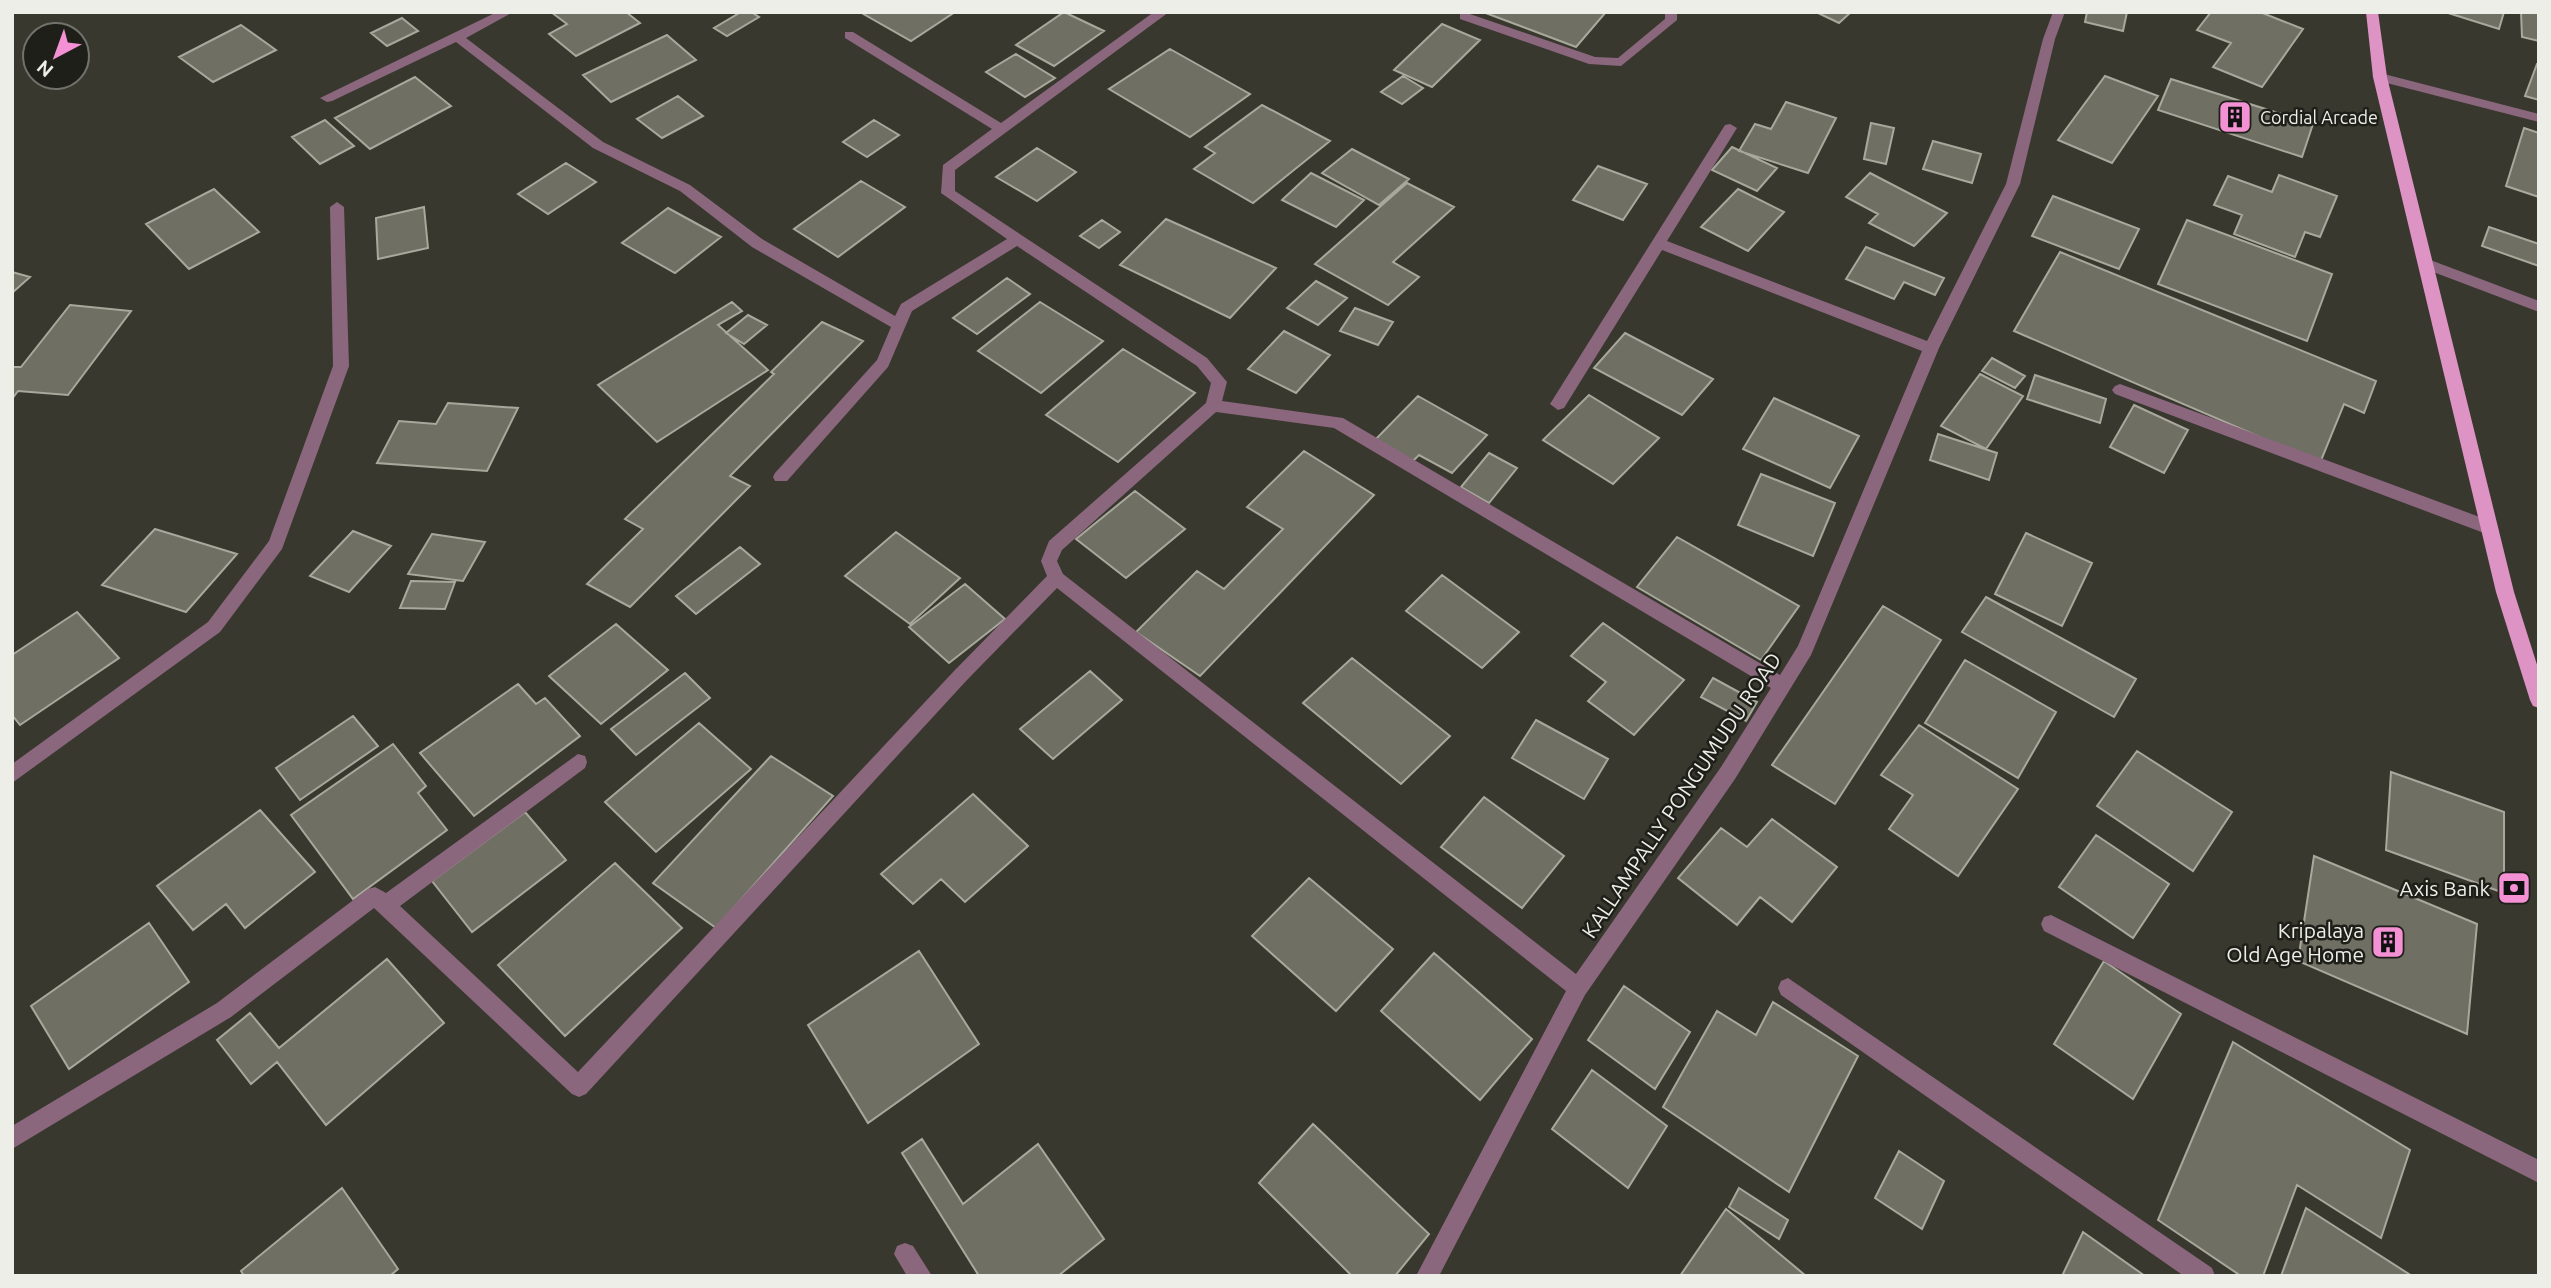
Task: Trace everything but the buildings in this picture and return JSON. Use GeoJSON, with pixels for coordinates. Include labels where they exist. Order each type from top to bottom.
{"type":"FeatureCollection","features":[{"type":"Feature","properties":{"kind":"main road"},"geometry":{"type":"LineString","coordinates":[[2372,12],[2380,77],[2425,263],[2505,592],[2539,700]]}},
{"type":"Feature","properties":{"kind":"street"},"geometry":{"type":"LineString","coordinates":[[327,98],[508,12]]}},
{"type":"Feature","properties":{"kind":"street"},"geometry":{"type":"LineString","coordinates":[[1163,12],[948,168],[948,193],[1202,362],[1219,382],[1213,406],[1055,545],[1049,561],[1056,578],[1578,988]]}},
{"type":"Feature","properties":{"kind":"street"},"geometry":{"type":"LineString","coordinates":[[1464,16],[1594,61],[1621,62],[1671,20],[1671,12]]}},
{"type":"Feature","properties":{"kind":"street","name":"KALLAMPALLY PONGUMUDU ROAD"},"geometry":{"type":"LineString","coordinates":[[1427,1276],[1578,988],[1728,772],[1805,650],[1931,348],[2013,184],[2049,38],[2059,12]]}},
{"type":"Feature","properties":{"kind":"street"},"geometry":{"type":"LineString","coordinates":[[849,35],[1001,129]]}},
{"type":"Feature","properties":{"kind":"street"},"geometry":{"type":"LineString","coordinates":[[457,37],[598,145],[685,188],[757,243],[899,326]]}},
{"type":"Feature","properties":{"kind":"street"},"geometry":{"type":"LineString","coordinates":[[2380,77],[2539,118]]}},
{"type":"Feature","properties":{"kind":"street"},"geometry":{"type":"LineString","coordinates":[[1558,404],[1730,128]]}},
{"type":"Feature","properties":{"kind":"street"},"geometry":{"type":"LineString","coordinates":[[12,775],[214,627],[276,544],[341,366],[337,207]]}},
{"type":"Feature","properties":{"kind":"street"},"geometry":{"type":"LineString","coordinates":[[781,477],[883,363],[906,308],[1017,239]]}},
{"type":"Feature","properties":{"kind":"street"},"geometry":{"type":"LineString","coordinates":[[1660,243],[1931,348]]}},
{"type":"Feature","properties":{"kind":"street"},"geometry":{"type":"LineString","coordinates":[[2425,263],[2539,307]]}},
{"type":"Feature","properties":{"kind":"street"},"geometry":{"type":"LineString","coordinates":[[2119,390],[2490,528]]}},
{"type":"Feature","properties":{"kind":"street"},"geometry":{"type":"LineString","coordinates":[[1213,406],[1337,422],[1782,685]]}},
{"type":"Feature","properties":{"kind":"street"},"geometry":{"type":"LineString","coordinates":[[12,1138],[224,1010],[375,897],[579,1087],[961,675],[1056,578]]}},
{"type":"Feature","properties":{"kind":"street"},"geometry":{"type":"LineString","coordinates":[[385,906],[579,762]]}},
{"type":"Feature","properties":{"kind":"street"},"geometry":{"type":"LineString","coordinates":[[2052,924],[2539,1172]]}},
{"type":"Feature","properties":{"kind":"street"},"geometry":{"type":"LineString","coordinates":[[1788,988],[2204,1276]]}},
{"type":"Feature","properties":{"kind":"street"},"geometry":{"type":"LineString","coordinates":[[905,1254],[921,1276]]}},
{"type":"Feature","properties":{"kind":"place","name":"Cordial Arcade"},"geometry":{"type":"Point","coordinates":[2235,117]}},
{"type":"Feature","properties":{"kind":"place","name":"Axis Bank"},"geometry":{"type":"Point","coordinates":[2514,888]}},
{"type":"Feature","properties":{"kind":"place","name":"Kripalaya Old Age Home"},"geometry":{"type":"Point","coordinates":[2388,942]}}]}
